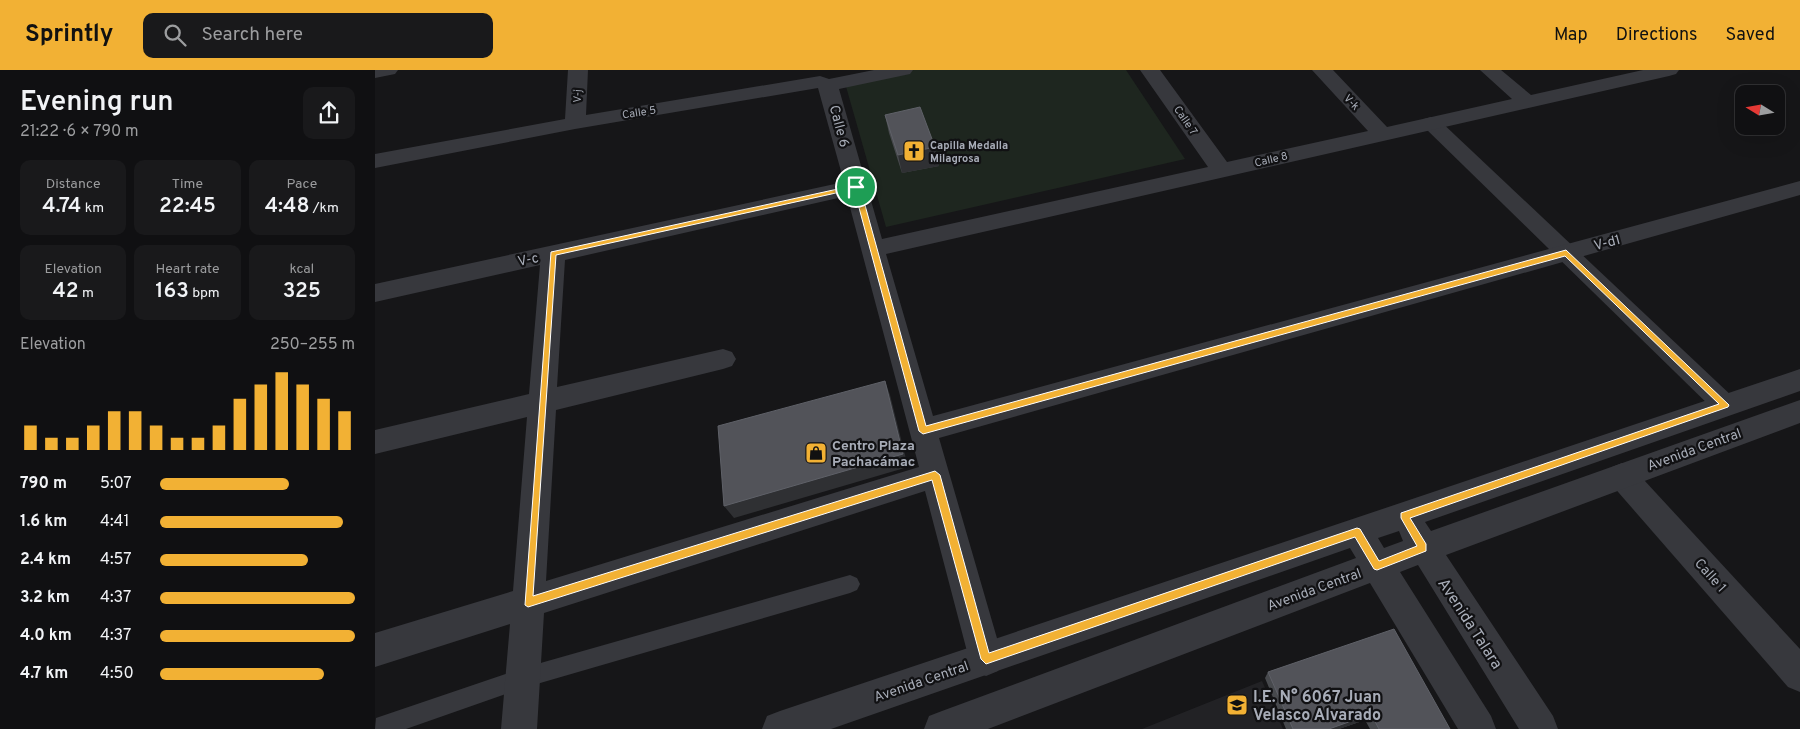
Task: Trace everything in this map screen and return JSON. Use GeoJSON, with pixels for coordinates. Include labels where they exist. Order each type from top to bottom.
{"type":"FeatureCollection","features":[{"type":"Feature","properties":{"kind":"street"},"geometry":{"type":"LineString","coordinates":[[375,72],[388,70]]}},
{"type":"Feature","properties":{"kind":"street","name":"V-j"},"geometry":{"type":"LineString","coordinates":[[575,123],[578,70]]}},
{"type":"Feature","properties":{"kind":"street","name":"Calle 5"},"geometry":{"type":"LineString","coordinates":[[375,161],[575,123],[820,82],[829,85],[903,70]]}},
{"type":"Feature","properties":{"kind":"street","name":"Calle 7"},"geometry":{"type":"LineString","coordinates":[[1151,70],[1221,170]]}},
{"type":"Feature","properties":{"kind":"street","name":"V-k"},"geometry":{"type":"LineString","coordinates":[[1322,70],[1382,134]]}},
{"type":"Feature","properties":{"kind":"street"},"geometry":{"type":"LineString","coordinates":[[1490,70],[1527,102]]}},
{"type":"Feature","properties":{"kind":"street","name":"Calle 8"},"geometry":{"type":"LineString","coordinates":[[873,249],[1665,70]]}},
{"type":"Feature","properties":{"kind":"street","name":"Calle 6"},"geometry":{"type":"LineString","coordinates":[[829,85],[986,659]]}},
{"type":"Feature","properties":{"kind":"street"},"geometry":{"type":"LineString","coordinates":[[1431,123],[1725,405]]}},
{"type":"Feature","properties":{"kind":"street","name":"V-c"},"geometry":{"type":"LineString","coordinates":[[375,293],[856,187]]}},
{"type":"Feature","properties":{"kind":"street","name":"V-d1"},"geometry":{"type":"LineString","coordinates":[[923,431],[1800,188]]}},
{"type":"Feature","properties":{"kind":"street"},"geometry":{"type":"LineString","coordinates":[[519,729],[553,254]]}},
{"type":"Feature","properties":{"kind":"street"},"geometry":{"type":"LineString","coordinates":[[375,442],[723,358]]}},
{"type":"Feature","properties":{"kind":"street","name":"Avenida Central"},"geometry":{"type":"LineString","coordinates":[[781,729],[1800,380]]}},
{"type":"Feature","properties":{"kind":"street","name":"Avenida Central"},"geometry":{"type":"LineString","coordinates":[[941,729],[1211,626],[1800,411]]}},
{"type":"Feature","properties":{"kind":"street"},"geometry":{"type":"LineString","coordinates":[[375,650],[935,475]]}},
{"type":"Feature","properties":{"kind":"street","name":"Calle 1"},"geometry":{"type":"LineString","coordinates":[[1622,476],[1800,675]]}},
{"type":"Feature","properties":{"kind":"street","name":"Avenida Talara"},"geometry":{"type":"LineString","coordinates":[[1404,516],[1540,729]]}},
{"type":"Feature","properties":{"kind":"street"},"geometry":{"type":"LineString","coordinates":[[1357,532],[1478,729]]}},
{"type":"Feature","properties":{"kind":"lane"},"geometry":{"type":"LineString","coordinates":[[375,729],[523,678],[850,584]]}},
{"type":"Feature","properties":{"kind":"shaded area"},"geometry":{"type":"Polygon","coordinates":[[[914,70],[1126,70],[1185,159],[886,227],[845,83],[914,70]]]}},
{"type":"Feature","properties":{"kind":"shaded area","name":"I.E. N° 6067 Juan Velasco Alvarado"},"geometry":{"type":"Polygon","coordinates":[[[1262,681],[1283,729],[1142,729],[1262,681]]]}},
{"type":"Feature","properties":{"kind":"building"},"geometry":{"type":"Polygon","coordinates":[[[920,107],[935,147],[898,155],[885,115],[920,107]]]}},
{"type":"Feature","properties":{"kind":"building","name":"Centro Plaza Pachacámac"},"geometry":{"type":"Polygon","coordinates":[[[885,381],[903,454],[724,506],[718,426],[885,381]]]}},
{"type":"Feature","properties":{"kind":"building"},"geometry":{"type":"Polygon","coordinates":[[[1394,629],[1450,729],[1379,729],[1371,714],[1329,729],[1293,729],[1268,672],[1394,629]]]}},
{"type":"Feature","properties":{"kind":"place","name":"Capilla Medalla Milagrosa"},"geometry":{"type":"Point","coordinates":[914,151]}},
{"type":"Feature","properties":{"kind":"place","name":"Centro Plaza Pachacámac"},"geometry":{"type":"Point","coordinates":[816,453]}},
{"type":"Feature","properties":{"kind":"place","name":"I.E. N° 6067 Juan Velasco Alvarado"},"geometry":{"type":"Point","coordinates":[1237,705]}},
{"type":"Feature","properties":{"kind":"route"},"geometry":{"type":"LineString","coordinates":[[856,187],[923,431],[1566,253],[1725,405],[1404,516],[1423,548],[1377,566],[1357,532],[986,659],[935,475],[528,602],[553,254],[856,187]]}}]}
